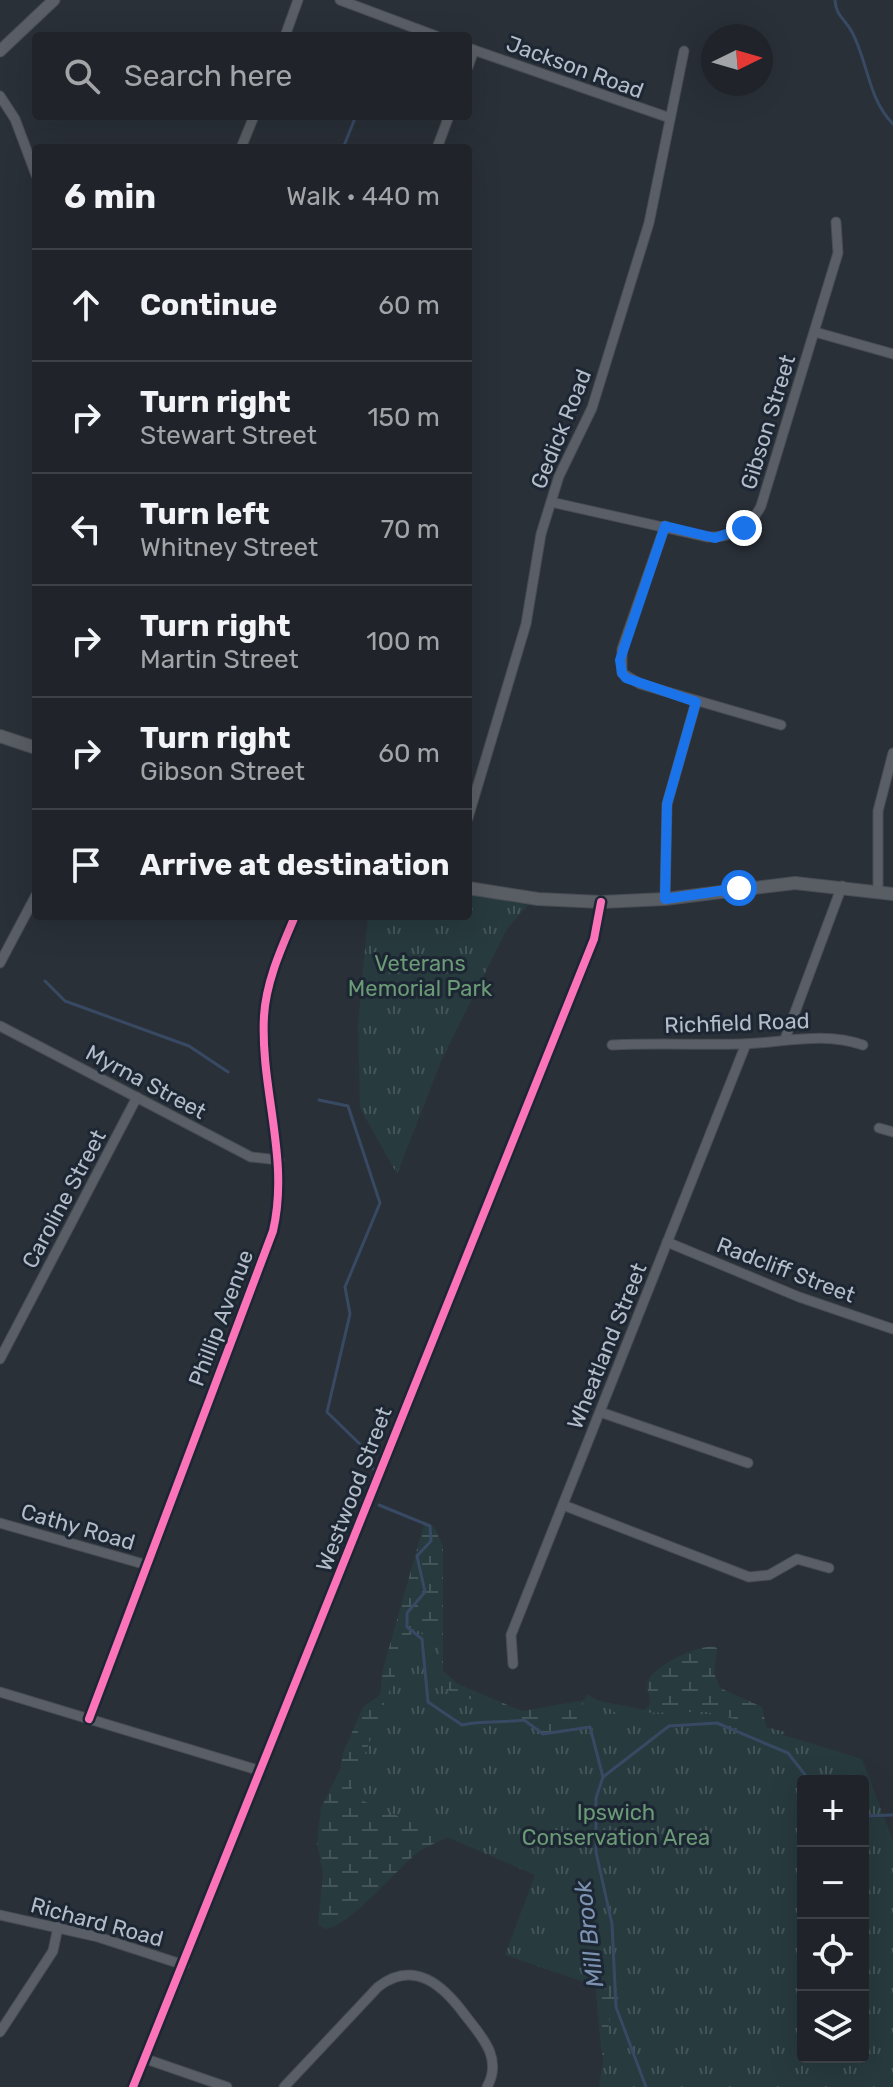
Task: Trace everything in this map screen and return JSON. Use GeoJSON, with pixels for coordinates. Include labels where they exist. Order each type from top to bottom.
{"type":"FeatureCollection","features":[{"type":"Feature","properties":{"kind":"main road"},"geometry":{"type":"LineString","coordinates":[[0,736],[32,747]]}},
{"type":"Feature","properties":{"kind":"main road"},"geometry":{"type":"LineString","coordinates":[[472,889],[538,899],[601,902],[665,899],[783,883],[842,886],[893,894]]}},
{"type":"Feature","properties":{"kind":"street"},"geometry":{"type":"LineString","coordinates":[[0,51],[54,0]]}},
{"type":"Feature","properties":{"kind":"street"},"geometry":{"type":"LineString","coordinates":[[286,32],[298,0]]}},
{"type":"Feature","properties":{"kind":"street"},"geometry":{"type":"LineString","coordinates":[[340,0],[425,32]]}},
{"type":"Feature","properties":{"kind":"street","name":"Jackson Road"},"geometry":{"type":"LineString","coordinates":[[472,49],[670,118]]}},
{"type":"Feature","properties":{"kind":"street","name":"Gedick Road"},"geometry":{"type":"LineString","coordinates":[[472,805],[526,624],[538,545],[551,502],[600,384],[649,223],[684,51]]}},
{"type":"Feature","properties":{"kind":"street"},"geometry":{"type":"LineString","coordinates":[[0,96],[15,119],[32,164]]}},
{"type":"Feature","properties":{"kind":"street"},"geometry":{"type":"LineString","coordinates":[[243,144],[252,120]]}},
{"type":"Feature","properties":{"kind":"street"},"geometry":{"type":"LineString","coordinates":[[438,144],[448,120]]}},
{"type":"Feature","properties":{"kind":"street","name":"Gibson Street"},"geometry":{"type":"LineString","coordinates":[[551,502],[715,538],[733,534],[752,520],[761,506],[839,251],[836,222]]}},
{"type":"Feature","properties":{"kind":"street"},"geometry":{"type":"LineString","coordinates":[[815,332],[893,354]]}},
{"type":"Feature","properties":{"kind":"street"},"geometry":{"type":"LineString","coordinates":[[665,526],[622,649],[622,673],[640,684],[781,725]]}},
{"type":"Feature","properties":{"kind":"street"},"geometry":{"type":"LineString","coordinates":[[665,899],[667,804],[696,702]]}},
{"type":"Feature","properties":{"kind":"street"},"geometry":{"type":"LineString","coordinates":[[878,891],[878,811],[893,753]]}},
{"type":"Feature","properties":{"kind":"street"},"geometry":{"type":"LineString","coordinates":[[785,1039],[842,886]]}},
{"type":"Feature","properties":{"kind":"street","name":"Westwood Street"},"geometry":{"type":"LineString","coordinates":[[133,2087],[594,939],[601,902]]}},
{"type":"Feature","properties":{"kind":"street"},"geometry":{"type":"LineString","coordinates":[[0,963],[32,903]]}},
{"type":"Feature","properties":{"kind":"street","name":"Phillip Avenue"},"geometry":{"type":"LineString","coordinates":[[89,1719],[273,1231],[279,1191],[279,1160],[265,1052],[264,1012],[271,979],[293,920]]}},
{"type":"Feature","properties":{"kind":"street","name":"Myrna Street"},"geometry":{"type":"LineString","coordinates":[[0,1026],[251,1157],[279,1160]]}},
{"type":"Feature","properties":{"kind":"street","name":"Richfield Road"},"geometry":{"type":"LineString","coordinates":[[612,1045],[746,1044],[785,1039],[844,1039],[863,1045]]}},
{"type":"Feature","properties":{"kind":"street","name":"Wheatland Street"},"geometry":{"type":"LineString","coordinates":[[513,1664],[511,1637],[746,1044]]}},
{"type":"Feature","properties":{"kind":"street","name":"Caroline Street"},"geometry":{"type":"LineString","coordinates":[[0,1359],[137,1097]]}},
{"type":"Feature","properties":{"kind":"street"},"geometry":{"type":"LineString","coordinates":[[879,1128],[893,1132]]}},
{"type":"Feature","properties":{"kind":"street","name":"Radcliff Street"},"geometry":{"type":"LineString","coordinates":[[667,1242],[799,1297],[893,1329]]}},
{"type":"Feature","properties":{"kind":"street"},"geometry":{"type":"LineString","coordinates":[[600,1412],[748,1463]]}},
{"type":"Feature","properties":{"kind":"street"},"geometry":{"type":"LineString","coordinates":[[563,1505],[749,1577],[769,1575],[797,1559],[829,1568]]}},
{"type":"Feature","properties":{"kind":"street","name":"Cathy Road"},"geometry":{"type":"LineString","coordinates":[[0,1523],[147,1565]]}},
{"type":"Feature","properties":{"kind":"street"},"geometry":{"type":"LineString","coordinates":[[0,1692],[261,1771]]}},
{"type":"Feature","properties":{"kind":"street","name":"Richard Road"},"geometry":{"type":"LineString","coordinates":[[0,1915],[58,1927],[184,1965]]}},
{"type":"Feature","properties":{"kind":"street"},"geometry":{"type":"LineString","coordinates":[[0,2032],[49,1957],[58,1927]]}},
{"type":"Feature","properties":{"kind":"street"},"geometry":{"type":"LineString","coordinates":[[284,2087],[378,1987],[392,1978],[410,1975],[427,1978],[442,1986],[488,2045],[493,2068],[487,2087]]}},
{"type":"Feature","properties":{"kind":"street"},"geometry":{"type":"LineString","coordinates":[[146,2059],[227,2087]]}},
{"type":"Feature","properties":{"kind":"green space","name":"Veterans Memorial Park"},"geometry":{"type":"Polygon","coordinates":[[[472,895],[528,905],[507,929],[442,1059],[397,1174],[360,1108],[358,1025],[368,920],[472,920],[472,895]]]}},
{"type":"Feature","properties":{"kind":"green space","name":"Ipswich Conservation Area"},"geometry":{"type":"Polygon","coordinates":[[[425,1521],[435,1528],[443,1546],[443,1671],[458,1684],[522,1711],[591,1699],[645,1710],[650,1704],[647,1685],[653,1674],[680,1656],[710,1647],[717,1648],[714,1673],[720,1688],[762,1707],[769,1739],[648,1882],[609,2087],[601,2048],[588,1900],[461,1831],[416,1854],[346,1919],[325,1929],[318,1924],[323,1874],[317,1842],[321,1808],[340,1770],[343,1753],[363,1707],[380,1695],[383,1669],[425,1521]]]}},
{"type":"Feature","properties":{"kind":"green space"},"geometry":{"type":"Polygon","coordinates":[[[413,1629],[436,1638],[445,1689],[523,1720],[566,1744],[587,1694],[616,1713],[707,1712],[785,1732],[783,1735],[862,1759],[868,1775],[797,1775],[797,2063],[869,2063],[869,1778],[893,1841],[893,2087],[599,2087],[611,2010],[625,1996],[505,1955],[535,1875],[349,1795],[413,1629]]]}},
{"type":"Feature","properties":{"kind":"waterway"},"geometry":{"type":"LineString","coordinates":[[835,0],[839,14],[857,44],[878,103],[893,124]]}},
{"type":"Feature","properties":{"kind":"waterway"},"geometry":{"type":"LineString","coordinates":[[345,144],[354,120]]}},
{"type":"Feature","properties":{"kind":"waterway"},"geometry":{"type":"LineString","coordinates":[[45,981],[65,1001],[189,1046],[228,1072]]}},
{"type":"Feature","properties":{"kind":"waterway"},"geometry":{"type":"LineString","coordinates":[[319,1100],[348,1106],[380,1203],[345,1287],[350,1314],[327,1412],[369,1453],[373,1469]]}},
{"type":"Feature","properties":{"kind":"waterway"},"geometry":{"type":"LineString","coordinates":[[379,1505],[430,1526],[431,1541],[417,1556],[425,1592],[407,1613],[407,1627],[422,1639],[428,1702],[462,1725],[524,1720],[543,1734],[590,1727],[603,1777]]}},
{"type":"Feature","properties":{"kind":"waterway","name":"Mill Brook"},"geometry":{"type":"LineString","coordinates":[[646,2087],[616,2007],[612,1924],[596,1852],[596,1798],[603,1777],[669,1726],[717,1723],[788,1753],[805,1775]]}},
{"type":"Feature","properties":{"kind":"waterway","name":"Mill Brook"},"geometry":{"type":"LineString","coordinates":[[869,1816],[893,1815]]}},
{"type":"Feature","properties":{"kind":"cycle path"},"geometry":{"type":"LineString","coordinates":[[133,2087],[594,939],[601,902]]}},
{"type":"Feature","properties":{"kind":"cycle path"},"geometry":{"type":"LineString","coordinates":[[89,1719],[273,1231],[277,1204],[277,1150],[266,1070],[264,1016],[271,977],[293,920]]}},
{"type":"Feature","properties":{"kind":"route"},"geometry":{"type":"LineString","coordinates":[[739,888],[665,899],[667,804],[696,702],[626,678],[620,660],[665,526],[715,538],[744,528]]}}]}
